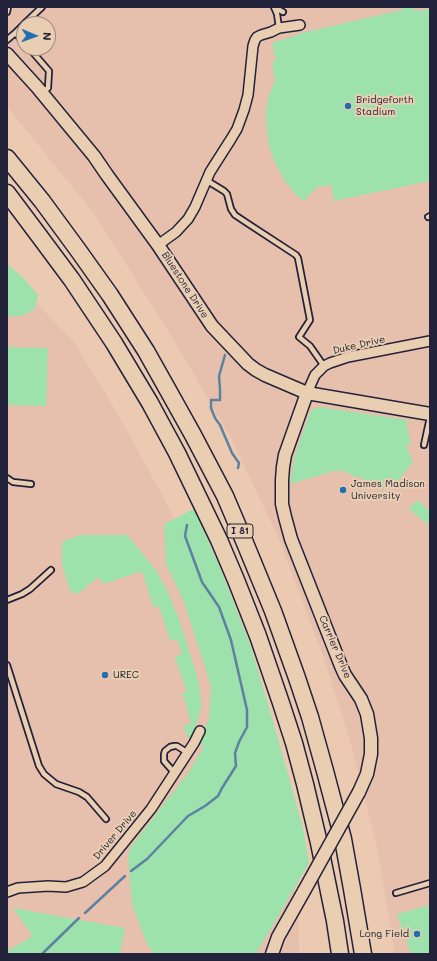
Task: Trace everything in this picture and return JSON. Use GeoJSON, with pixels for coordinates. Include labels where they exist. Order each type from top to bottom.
{"type":"FeatureCollection","features":[{"type":"Feature","properties":{"kind":"highway","name":"I 81"},"geometry":{"type":"LineString","coordinates":[[7,158],[42,201],[122,314],[169,392],[228,503],[273,612],[310,717],[342,839],[363,954]]}},
{"type":"Feature","properties":{"kind":"highway","name":"I 81"},"geometry":{"type":"LineString","coordinates":[[7,194],[72,280],[117,349],[150,403],[177,452],[219,540],[258,636],[294,743],[319,844],[334,915],[340,954]]}},
{"type":"Feature","properties":{"kind":"street"},"geometry":{"type":"LineString","coordinates":[[158,245],[176,232],[188,219],[213,167],[234,135],[244,110],[249,88],[253,46],[255,40],[261,35],[279,28],[300,26]]}},
{"type":"Feature","properties":{"kind":"street","name":"Bluestone Drive"},"geometry":{"type":"LineString","coordinates":[[7,54],[42,93],[94,156],[158,245],[212,326],[248,364],[265,375],[308,393],[430,414]]}},
{"type":"Feature","properties":{"kind":"street","name":"Duke Drive"},"geometry":{"type":"LineString","coordinates":[[308,393],[315,375],[324,366],[330,363],[348,357],[430,341]]}},
{"type":"Feature","properties":{"kind":"street","name":"Carrier Drive"},"geometry":{"type":"LineString","coordinates":[[272,954],[278,937],[366,779],[371,759],[372,741],[365,709],[361,699],[345,675],[341,666],[291,539],[284,517],[282,504],[282,480],[285,455],[308,393]]}},
{"type":"Feature","properties":{"kind":"street","name":"Driver Drive"},"geometry":{"type":"LineString","coordinates":[[7,892],[18,888],[48,886],[66,887],[83,882],[105,866],[151,809],[188,753],[200,731]]}},
{"type":"Feature","properties":{"kind":"lane"},"geometry":{"type":"LineString","coordinates":[[7,12],[8,7]]}},
{"type":"Feature","properties":{"kind":"lane"},"geometry":{"type":"LineString","coordinates":[[32,16],[42,7]]}},
{"type":"Feature","properties":{"kind":"lane"},"geometry":{"type":"LineString","coordinates":[[274,7],[283,12]]}},
{"type":"Feature","properties":{"kind":"lane"},"geometry":{"type":"LineString","coordinates":[[274,7],[277,14],[279,28]]}},
{"type":"Feature","properties":{"kind":"lane"},"geometry":{"type":"LineString","coordinates":[[7,40],[16,33]]}},
{"type":"Feature","properties":{"kind":"lane"},"geometry":{"type":"LineString","coordinates":[[37,56],[49,71],[48,88],[42,93]]}},
{"type":"Feature","properties":{"kind":"lane"},"geometry":{"type":"LineString","coordinates":[[206,180],[224,190],[227,194],[231,209],[235,214],[246,223],[296,255],[298,258],[310,320],[299,337],[310,346],[324,366]]}},
{"type":"Feature","properties":{"kind":"lane"},"geometry":{"type":"LineString","coordinates":[[424,445],[430,417]]}},
{"type":"Feature","properties":{"kind":"lane"},"geometry":{"type":"LineString","coordinates":[[7,478],[13,482],[31,484]]}},
{"type":"Feature","properties":{"kind":"lane"},"geometry":{"type":"LineString","coordinates":[[7,600],[30,589],[51,570]]}},
{"type":"Feature","properties":{"kind":"lane"},"geometry":{"type":"LineString","coordinates":[[7,665],[39,766],[44,774],[56,784],[79,792],[87,797],[106,819]]}},
{"type":"Feature","properties":{"kind":"lane"},"geometry":{"type":"LineString","coordinates":[[176,772],[164,761],[163,758],[165,751],[167,748],[177,746],[188,753]]}},
{"type":"Feature","properties":{"kind":"lane"},"geometry":{"type":"LineString","coordinates":[[396,892],[430,883]]}},
{"type":"Feature","properties":{"kind":"shaded area","name":"James Madison University"},"geometry":{"type":"Polygon","coordinates":[[[7,7],[430,7],[430,954],[395,954],[377,846],[349,737],[322,653],[279,539],[232,440],[175,342],[93,212],[7,107],[7,7]]]}},
{"type":"Feature","properties":{"kind":"shaded area"},"geometry":{"type":"Polygon","coordinates":[[[7,272],[73,341],[118,414],[168,506],[213,609],[293,877],[298,912],[299,954],[7,954],[7,272]]]}},
{"type":"Feature","properties":{"kind":"green space","name":"Bridgeforth Stadium"},"geometry":{"type":"Polygon","coordinates":[[[402,7],[415,7],[415,11],[430,9],[430,181],[334,201],[331,185],[317,187],[304,201],[297,196],[284,180],[273,158],[268,142],[266,114],[268,98],[275,81],[272,63],[276,61],[272,43],[302,33],[402,11],[402,7]]]}},
{"type":"Feature","properties":{"kind":"green space"},"geometry":{"type":"Polygon","coordinates":[[[7,263],[38,295],[35,309],[21,316],[7,316],[7,263]]]}},
{"type":"Feature","properties":{"kind":"green space"},"geometry":{"type":"Polygon","coordinates":[[[7,347],[48,348],[46,406],[7,405],[7,347]]]}},
{"type":"Feature","properties":{"kind":"green space"},"geometry":{"type":"Polygon","coordinates":[[[320,407],[407,420],[407,428],[411,445],[406,445],[413,462],[398,481],[384,490],[358,476],[357,478],[344,471],[334,471],[290,484],[294,458],[309,415],[312,410],[320,407]]]}},
{"type":"Feature","properties":{"kind":"green space"},"geometry":{"type":"Polygon","coordinates":[[[417,500],[430,511],[430,520],[427,524],[409,509],[417,500]]]}},
{"type":"Feature","properties":{"kind":"green space"},"geometry":{"type":"Polygon","coordinates":[[[194,509],[219,565],[251,647],[303,828],[309,863],[256,954],[154,954],[147,944],[132,904],[128,856],[130,848],[185,778],[204,746],[199,742],[209,718],[211,686],[184,602],[166,564],[164,524],[194,509]]]}},
{"type":"Feature","properties":{"kind":"green space"},"geometry":{"type":"Polygon","coordinates":[[[81,535],[127,535],[157,572],[166,588],[179,619],[197,676],[200,693],[201,707],[192,738],[189,739],[183,726],[191,724],[184,696],[180,696],[187,692],[175,657],[182,654],[177,639],[170,641],[159,606],[154,608],[142,571],[104,584],[98,577],[79,593],[71,593],[62,565],[62,544],[66,540],[81,535]]]}},
{"type":"Feature","properties":{"kind":"green space","name":"Long Field"},"geometry":{"type":"Polygon","coordinates":[[[430,905],[430,954],[411,954],[397,914],[430,905]]]}},
{"type":"Feature","properties":{"kind":"green space"},"geometry":{"type":"Polygon","coordinates":[[[13,908],[125,928],[120,954],[7,954],[7,951],[33,936],[13,908]]]}},
{"type":"Feature","properties":{"kind":"waterway"},"geometry":{"type":"LineString","coordinates":[[225,355],[219,376],[220,400],[211,400],[211,408],[232,453],[239,463],[238,468]]}},
{"type":"Feature","properties":{"kind":"waterway"},"geometry":{"type":"LineString","coordinates":[[131,871],[147,859],[188,816],[218,796],[236,766],[235,753],[247,727],[247,710],[231,640],[219,607],[202,582],[185,536],[187,525]]}},
{"type":"Feature","properties":{"kind":"waterway"},"geometry":{"type":"LineString","coordinates":[[85,913],[125,876]]}},
{"type":"Feature","properties":{"kind":"waterway"},"geometry":{"type":"LineString","coordinates":[[42,954],[79,918]]}},
{"type":"Feature","properties":{"kind":"place","name":"Bridgeforth Stadium"},"geometry":{"type":"Point","coordinates":[348,106]}},
{"type":"Feature","properties":{"kind":"place","name":"James Madison University"},"geometry":{"type":"Point","coordinates":[343,490]}},
{"type":"Feature","properties":{"kind":"place","name":"UREC"},"geometry":{"type":"Point","coordinates":[105,675]}},
{"type":"Feature","properties":{"kind":"place","name":"Long Field"},"geometry":{"type":"Point","coordinates":[417,934]}}]}
